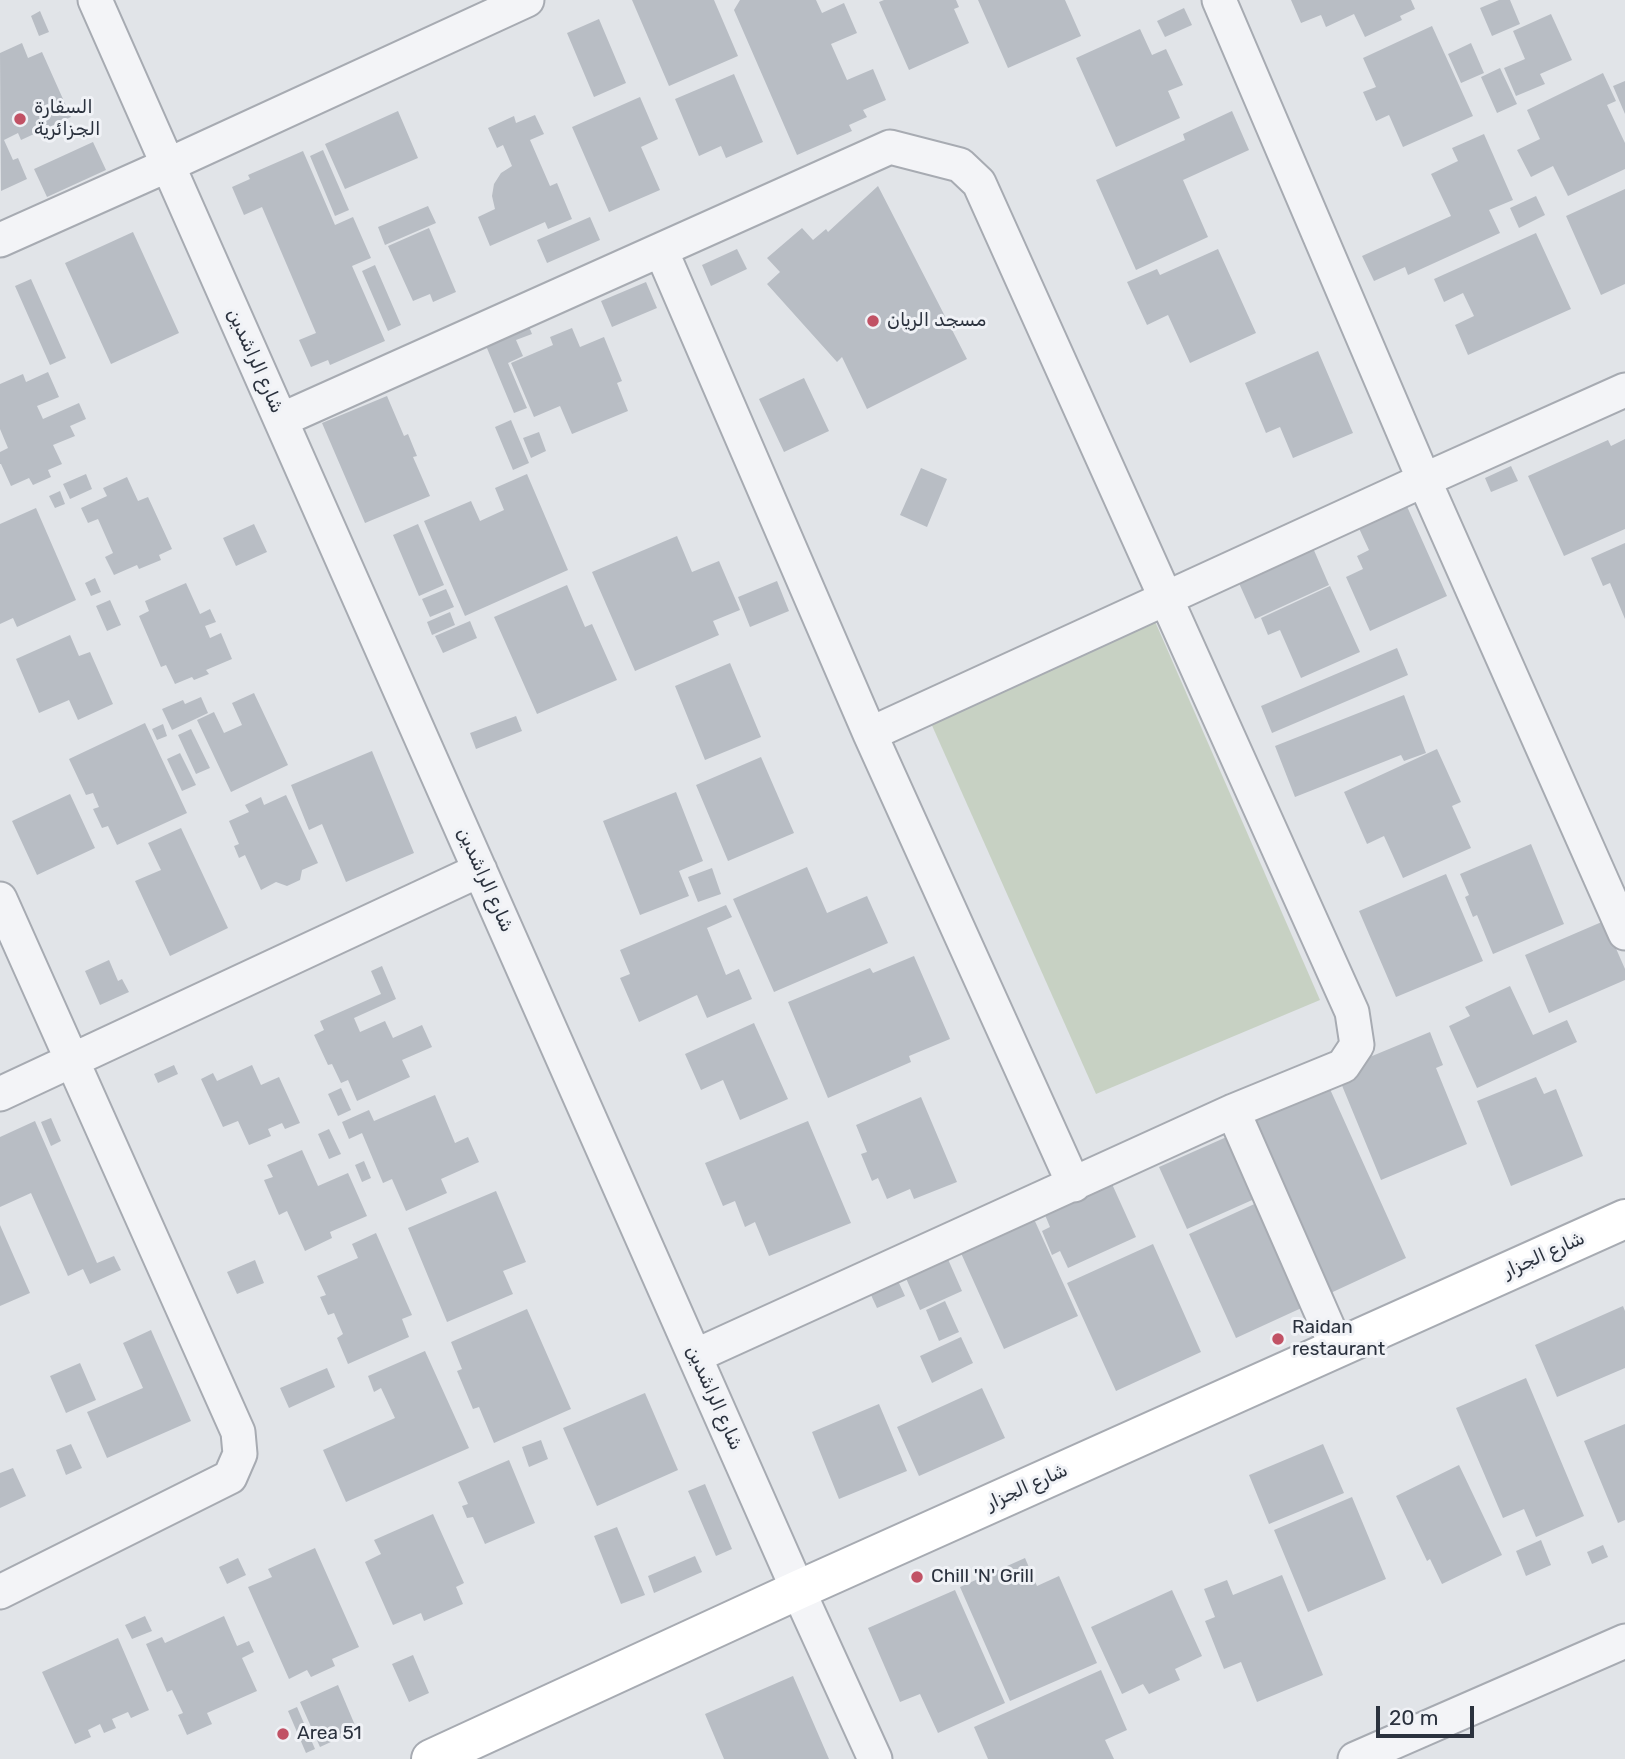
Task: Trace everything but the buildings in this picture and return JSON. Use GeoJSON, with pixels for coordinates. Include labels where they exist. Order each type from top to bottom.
{"type":"FeatureCollection","features":[{"type":"Feature","properties":{"kind":"street","name":"شارع الراشدين"},"geometry":{"type":"LineString","coordinates":[[95,0],[875,1759]]}},
{"type":"Feature","properties":{"kind":"street"},"geometry":{"type":"LineString","coordinates":[[0,240],[527,0]]}},
{"type":"Feature","properties":{"kind":"street"},"geometry":{"type":"LineString","coordinates":[[1219,0],[1424,480],[1625,933]]}},
{"type":"Feature","properties":{"kind":"street"},"geometry":{"type":"LineString","coordinates":[[281,420],[890,147],[960,165],[979,183],[1352,1012],[1357,1045],[1343,1066],[1233,1111],[695,1356]]}},
{"type":"Feature","properties":{"kind":"street"},"geometry":{"type":"LineString","coordinates":[[661,250],[870,734],[1074,1185]]}},
{"type":"Feature","properties":{"kind":"street"},"geometry":{"type":"LineString","coordinates":[[870,734],[1625,390]]}},
{"type":"Feature","properties":{"kind":"street"},"geometry":{"type":"LineString","coordinates":[[0,1094],[480,870]]}},
{"type":"Feature","properties":{"kind":"street"},"geometry":{"type":"LineString","coordinates":[[0,899],[238,1432],[240,1454],[230,1477],[0,1592]]}},
{"type":"Feature","properties":{"kind":"street"},"geometry":{"type":"LineString","coordinates":[[1233,1111],[1337,1348]]}},
{"type":"Feature","properties":{"kind":"street","name":"شارع الجزار"},"geometry":{"type":"LineString","coordinates":[[430,1759],[798,1590],[1625,1219]]}},
{"type":"Feature","properties":{"kind":"street"},"geometry":{"type":"LineString","coordinates":[[1356,1759],[1625,1641]]}},
{"type":"Feature","properties":{"kind":"green space"},"geometry":{"type":"Polygon","coordinates":[[[1147,603],[1320,1000],[1096,1094],[922,703],[1147,603]]]}},
{"type":"Feature","properties":{"kind":"place","name":"السفارة الجزائرية"},"geometry":{"type":"Point","coordinates":[20,119]}},
{"type":"Feature","properties":{"kind":"place","name":"مسجد الريان"},"geometry":{"type":"Point","coordinates":[873,321]}},
{"type":"Feature","properties":{"kind":"place","name":"Raidan restaurant"},"geometry":{"type":"Point","coordinates":[1278,1339]}},
{"type":"Feature","properties":{"kind":"place","name":"Chill 'N' Grill"},"geometry":{"type":"Point","coordinates":[917,1577]}},
{"type":"Feature","properties":{"kind":"place","name":"Area 51"},"geometry":{"type":"Point","coordinates":[283,1734]}}]}
